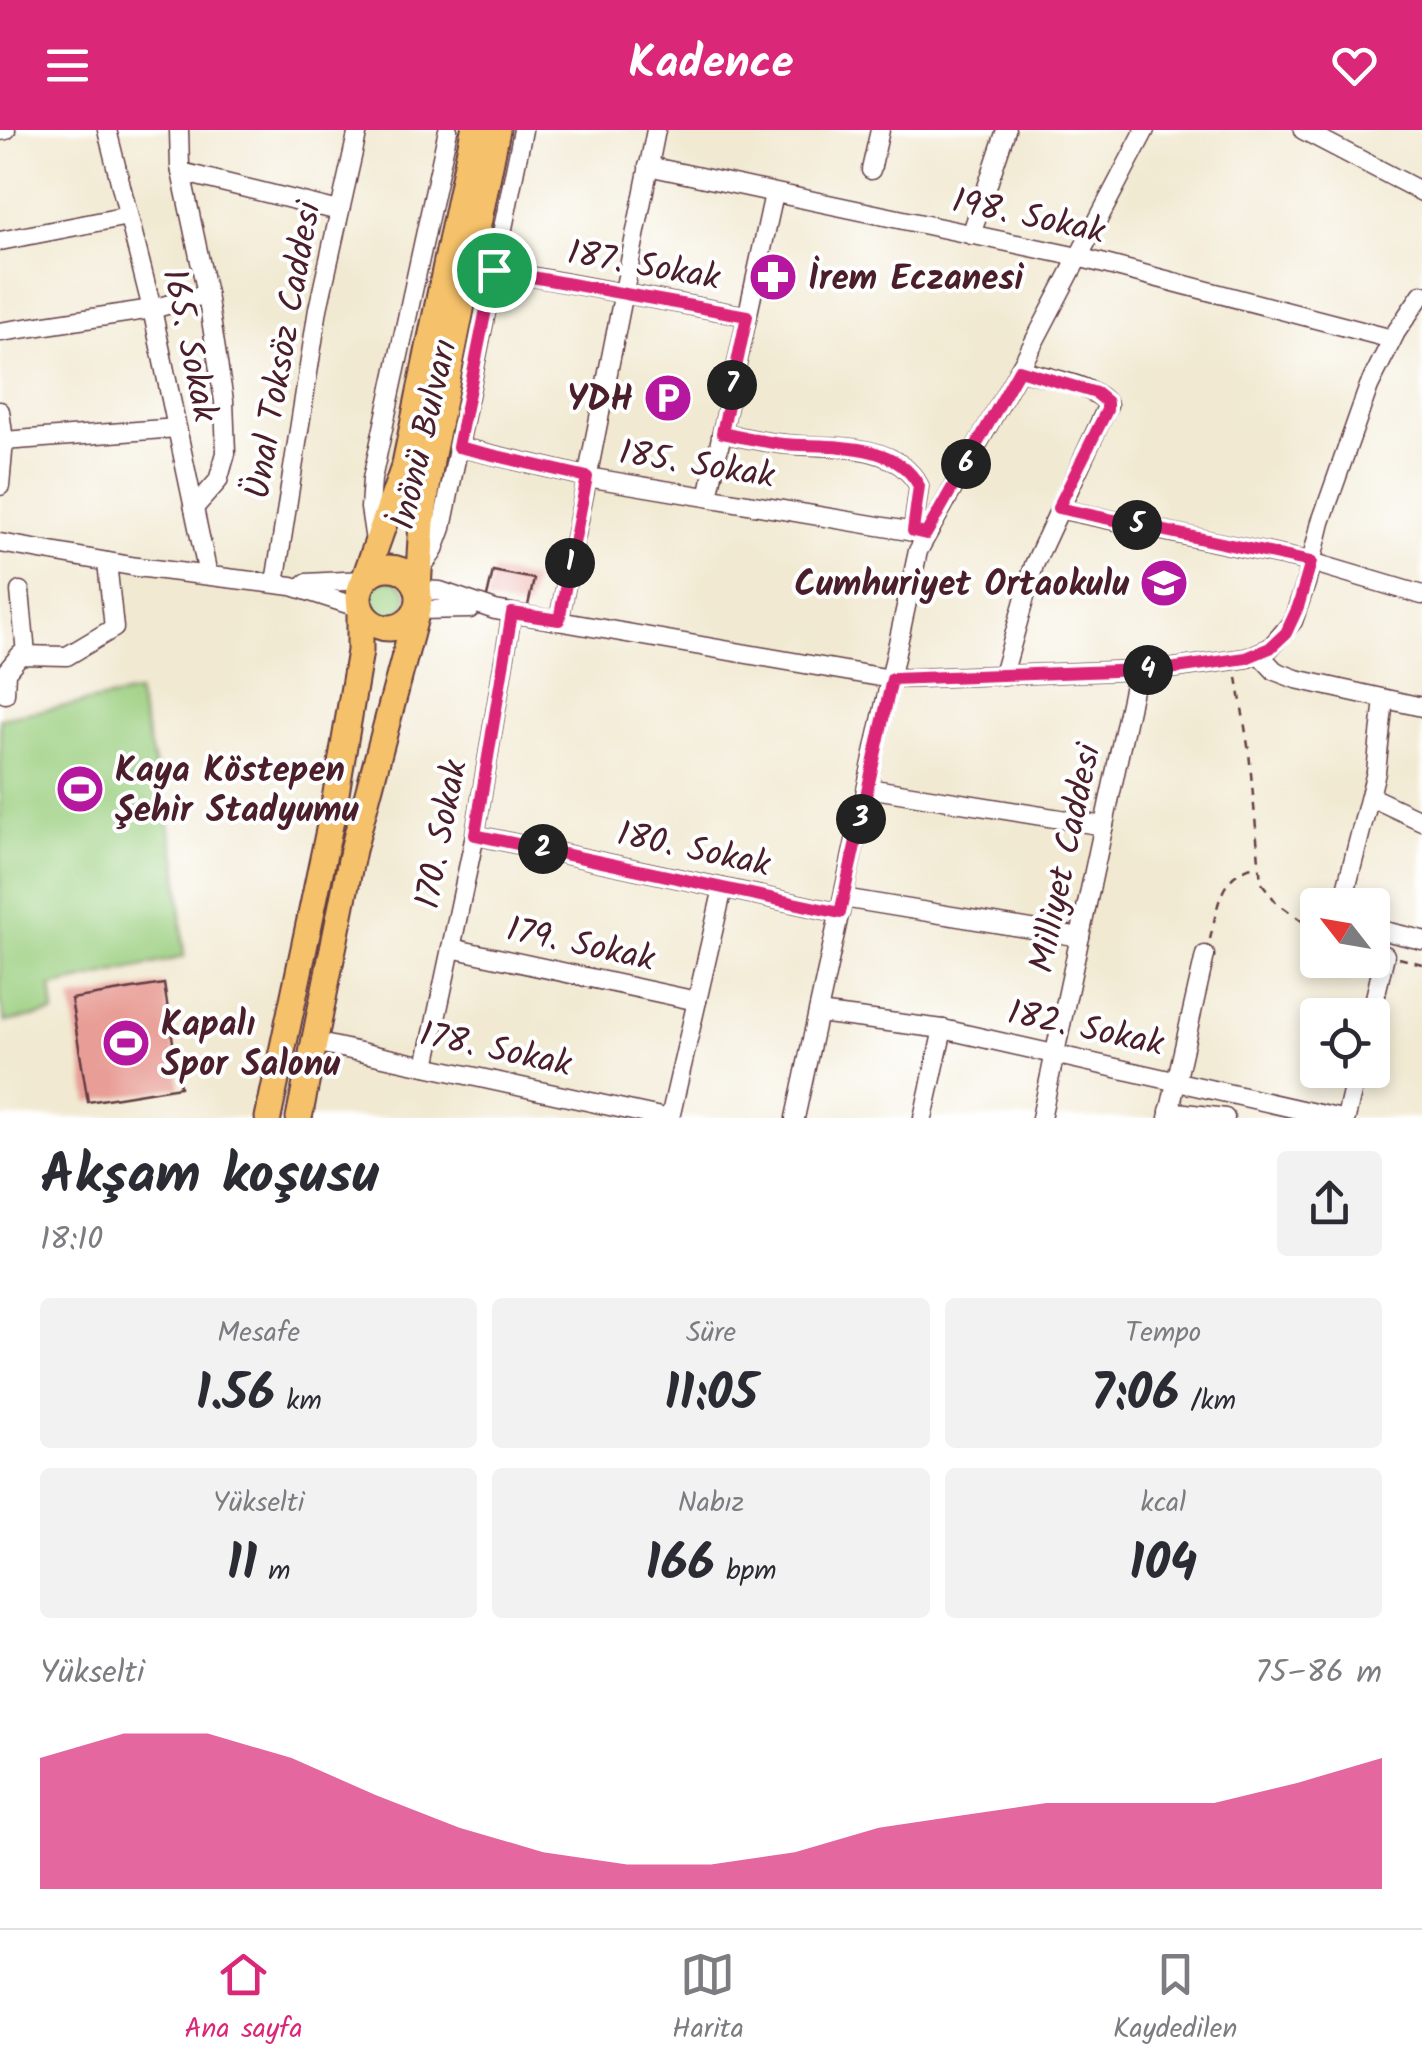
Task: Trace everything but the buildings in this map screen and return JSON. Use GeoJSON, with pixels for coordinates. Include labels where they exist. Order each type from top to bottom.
{"type":"FeatureCollection","features":[{"type":"Feature","properties":{"kind":"highway","name":"İnönü Bulvarı"},"geometry":{"type":"LineString","coordinates":[[364,580],[412,434],[474,130]]}},
{"type":"Feature","properties":{"kind":"highway","name":"İnönü Bulvarı"},"geometry":{"type":"LineString","coordinates":[[299,1118],[353,850],[418,591],[432,455],[482,267],[497,130]]}},
{"type":"Feature","properties":{"kind":"highway"},"geometry":{"type":"LineString","coordinates":[[268,1118],[346,740],[360,652],[360,608],[360,589],[364,580],[380,569],[399,569],[418,591],[405,623],[388,628],[371,622],[360,608]]}},
{"type":"Feature","properties":{"kind":"street","name":"165. Sokak"},"geometry":{"type":"LineString","coordinates":[[107,130],[152,310],[208,575]]}},
{"type":"Feature","properties":{"kind":"street"},"geometry":{"type":"LineString","coordinates":[[179,130],[181,172],[207,294],[224,401],[226,453],[218,481],[194,508]]}},
{"type":"Feature","properties":{"kind":"street","name":"Ünal Toksöz Caddesi"},"geometry":{"type":"LineString","coordinates":[[275,583],[313,338],[358,130]]}},
{"type":"Feature","properties":{"kind":"street","name":"İnönü Bulvarı"},"geometry":{"type":"LineString","coordinates":[[376,552],[370,508],[372,479],[448,130]]}},
{"type":"Feature","properties":{"kind":"street","name":"İnönü Bulvarı"},"geometry":{"type":"LineString","coordinates":[[418,591],[438,541],[458,447],[482,267],[523,130]]}},
{"type":"Feature","properties":{"kind":"street"},"geometry":{"type":"LineString","coordinates":[[559,620],[656,130]]}},
{"type":"Feature","properties":{"kind":"street"},"geometry":{"type":"LineString","coordinates":[[870,170],[880,130]]}},
{"type":"Feature","properties":{"kind":"street"},"geometry":{"type":"LineString","coordinates":[[971,235],[1006,130]]}},
{"type":"Feature","properties":{"kind":"street"},"geometry":{"type":"LineString","coordinates":[[920,532],[1019,370],[1145,130]]}},
{"type":"Feature","properties":{"kind":"street"},"geometry":{"type":"LineString","coordinates":[[1303,130],[1422,192]]}},
{"type":"Feature","properties":{"kind":"street","name":"198. Sokak"},"geometry":{"type":"LineString","coordinates":[[648,166],[1078,258],[1392,339]]}},
{"type":"Feature","properties":{"kind":"street"},"geometry":{"type":"LineString","coordinates":[[181,172],[339,211]]}},
{"type":"Feature","properties":{"kind":"street"},"geometry":{"type":"LineString","coordinates":[[708,498],[774,194]]}},
{"type":"Feature","properties":{"kind":"street"},"geometry":{"type":"LineString","coordinates":[[0,241],[128,216]]}},
{"type":"Feature","properties":{"kind":"street","name":"187. Sokak"},"geometry":{"type":"LineString","coordinates":[[482,267],[747,316]]}},
{"type":"Feature","properties":{"kind":"street"},"geometry":{"type":"LineString","coordinates":[[0,332],[152,310],[207,294]]}},
{"type":"Feature","properties":{"kind":"street"},"geometry":{"type":"LineString","coordinates":[[418,591],[503,611],[892,679],[1137,671],[1259,654],[1279,641],[1293,621],[1321,522],[1358,416],[1392,339],[1419,305]]}},
{"type":"Feature","properties":{"kind":"street"},"geometry":{"type":"LineString","coordinates":[[1004,675],[1034,565],[1107,402],[1096,393],[1019,370]]}},
{"type":"Feature","properties":{"kind":"street"},"geometry":{"type":"LineString","coordinates":[[0,410],[4,441],[0,486]]}},
{"type":"Feature","properties":{"kind":"street"},"geometry":{"type":"LineString","coordinates":[[4,441],[177,428]]}},
{"type":"Feature","properties":{"kind":"street"},"geometry":{"type":"LineString","coordinates":[[722,433],[788,444],[839,446],[899,464],[919,486],[920,532],[892,679],[795,1118]]}},
{"type":"Feature","properties":{"kind":"street","name":"185. Sokak"},"geometry":{"type":"LineString","coordinates":[[458,447],[587,477],[920,532]]}},
{"type":"Feature","properties":{"kind":"street"},"geometry":{"type":"LineString","coordinates":[[1058,508],[1421,589]]}},
{"type":"Feature","properties":{"kind":"street"},"geometry":{"type":"LineString","coordinates":[[0,543],[107,562],[275,583],[326,594],[360,608]]}},
{"type":"Feature","properties":{"kind":"street"},"geometry":{"type":"LineString","coordinates":[[5,694],[6,672],[12,661],[26,654],[67,656],[114,628],[107,562]]}},
{"type":"Feature","properties":{"kind":"street"},"geometry":{"type":"LineString","coordinates":[[275,583],[364,580]]}},
{"type":"Feature","properties":{"kind":"street"},"geometry":{"type":"LineString","coordinates":[[20,591],[26,654]]}},
{"type":"Feature","properties":{"kind":"street","name":"170. Sokak"},"geometry":{"type":"LineString","coordinates":[[426,1066],[475,835],[503,611]]}},
{"type":"Feature","properties":{"kind":"street"},"geometry":{"type":"LineString","coordinates":[[1259,654],[1284,675],[1422,708]]}},
{"type":"Feature","properties":{"kind":"street","name":"Milliyet Caddesi"},"geometry":{"type":"LineString","coordinates":[[1042,1118],[1137,671]]}},
{"type":"Feature","properties":{"kind":"street"},"geometry":{"type":"LineString","coordinates":[[1347,888],[1371,797],[1384,699]]}},
{"type":"Feature","properties":{"kind":"street"},"geometry":{"type":"LineString","coordinates":[[868,788],[1104,826]]}},
{"type":"Feature","properties":{"kind":"street"},"geometry":{"type":"LineString","coordinates":[[1371,797],[1422,820]]}},
{"type":"Feature","properties":{"kind":"street","name":"180. Sokak"},"geometry":{"type":"LineString","coordinates":[[475,835],[723,888],[1080,938]]}},
{"type":"Feature","properties":{"kind":"street"},"geometry":{"type":"LineString","coordinates":[[668,1118],[723,888]]}},
{"type":"Feature","properties":{"kind":"street"},"geometry":{"type":"LineString","coordinates":[[1390,932],[1422,940]]}},
{"type":"Feature","properties":{"kind":"street","name":"179. Sokak"},"geometry":{"type":"LineString","coordinates":[[451,948],[697,1001]]}},
{"type":"Feature","properties":{"kind":"street"},"geometry":{"type":"LineString","coordinates":[[1206,955],[1168,1114],[1226,1118]]}},
{"type":"Feature","properties":{"kind":"street","name":"182. Sokak"},"geometry":{"type":"LineString","coordinates":[[818,1013],[943,1029],[1337,1118]]}},
{"type":"Feature","properties":{"kind":"street"},"geometry":{"type":"LineString","coordinates":[[923,1118],[943,1029]]}},
{"type":"Feature","properties":{"kind":"street","name":"178. Sokak"},"geometry":{"type":"LineString","coordinates":[[314,1042],[668,1118]]}},
{"type":"Feature","properties":{"kind":"street"},"geometry":{"type":"LineString","coordinates":[[1202,1086],[1226,1118]]}},
{"type":"Feature","properties":{"kind":"street"},"geometry":{"type":"LineString","coordinates":[[1346,1118],[1353,1088]]}},
{"type":"Feature","properties":{"kind":"path"},"geometry":{"type":"LineString","coordinates":[[1234,660],[1249,752],[1259,865],[1267,891],[1300,921]]}},
{"type":"Feature","properties":{"kind":"path"},"geometry":{"type":"LineString","coordinates":[[1206,955],[1220,899],[1229,880],[1238,871],[1259,865]]}},
{"type":"Feature","properties":{"kind":"green space"},"geometry":{"type":"Polygon","coordinates":[[[389,580],[402,585],[407,598],[402,611],[389,616],[376,611],[371,598],[376,585],[389,580]]]}},
{"type":"Feature","properties":{"kind":"green space","name":"Kaya Köstepen Şehir Stadyumu"},"geometry":{"type":"Polygon","coordinates":[[[137,693],[177,860],[184,957],[51,987],[54,1013],[5,1022],[0,1002],[0,718],[137,693]]]}},
{"type":"Feature","properties":{"kind":"place","name":"İrem Eczanesi"},"geometry":{"type":"Point","coordinates":[773,277]}},
{"type":"Feature","properties":{"kind":"place","name":"YDH"},"geometry":{"type":"Point","coordinates":[668,398]}},
{"type":"Feature","properties":{"kind":"place","name":"Cumhuriyet Ortaokulu"},"geometry":{"type":"Point","coordinates":[1164,583]}},
{"type":"Feature","properties":{"kind":"place","name":"Kaya Köstepen Şehir Stadyumu"},"geometry":{"type":"Point","coordinates":[80,789]}},
{"type":"Feature","properties":{"kind":"place","name":"Kapalı Spor Salonu"},"geometry":{"type":"Point","coordinates":[126,1043]}},
{"type":"Feature","properties":{"kind":"route"},"geometry":{"type":"LineString","coordinates":[[494,270],[747,316],[722,433],[788,444],[839,446],[887,458],[915,477],[920,494],[913,531],[926,534],[1019,370],[1085,388],[1107,402],[1107,410],[1058,508],[1311,562],[1293,621],[1279,641],[1246,658],[1169,669],[892,679],[840,913],[475,835],[512,613],[559,620],[587,477],[458,447],[494,270]]}}]}
